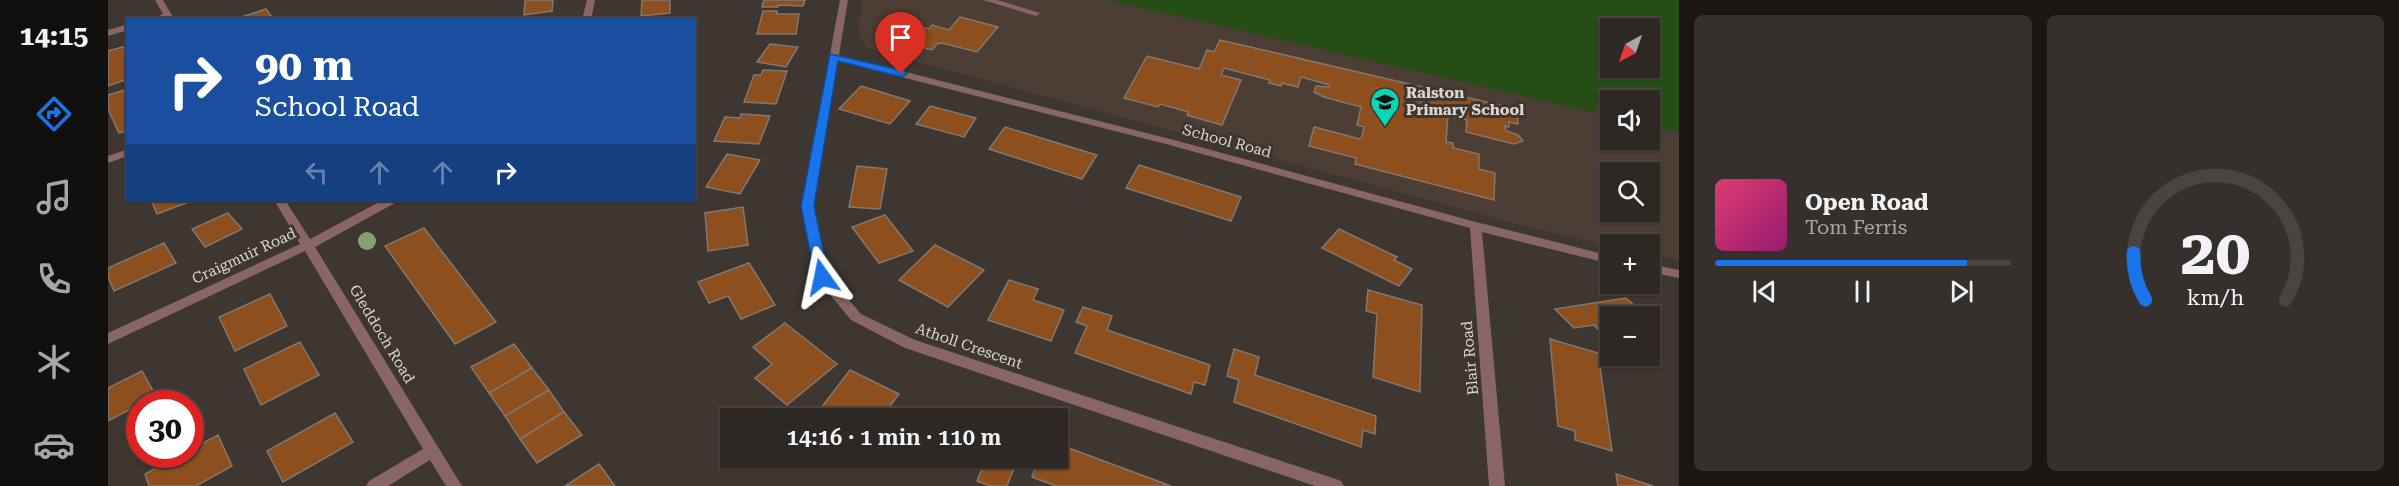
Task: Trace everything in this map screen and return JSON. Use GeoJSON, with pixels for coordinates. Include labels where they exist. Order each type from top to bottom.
{"type":"FeatureCollection","features":[{"type":"Feature","properties":{"kind":"street"},"geometry":{"type":"LineString","coordinates":[[159,0],[170,17]]}},
{"type":"Feature","properties":{"kind":"street"},"geometry":{"type":"LineString","coordinates":[[586,18],[591,0]]}},
{"type":"Feature","properties":{"kind":"street","name":"Atholl Crescent"},"geometry":{"type":"LineString","coordinates":[[844,0],[808,206],[822,277],[856,317],[910,344],[1336,486]]}},
{"type":"Feature","properties":{"kind":"street"},"geometry":{"type":"LineString","coordinates":[[987,0],[1036,13]]}},
{"type":"Feature","properties":{"kind":"street"},"geometry":{"type":"LineString","coordinates":[[108,33],[126,28]]}},
{"type":"Feature","properties":{"kind":"street","name":"School Road"},"geometry":{"type":"LineString","coordinates":[[834,57],[1170,142],[1476,226],[1600,257]]}},
{"type":"Feature","properties":{"kind":"street"},"geometry":{"type":"LineString","coordinates":[[108,160],[126,153]]}},
{"type":"Feature","properties":{"kind":"street","name":"Gleddoch Road"},"geometry":{"type":"LineString","coordinates":[[281,201],[454,486]]}},
{"type":"Feature","properties":{"kind":"street","name":"Craigmuir Road"},"geometry":{"type":"LineString","coordinates":[[108,339],[308,244],[389,201]]}},
{"type":"Feature","properties":{"kind":"street","name":"Blair Road"},"geometry":{"type":"LineString","coordinates":[[1476,226],[1497,486]]}},
{"type":"Feature","properties":{"kind":"street"},"geometry":{"type":"LineString","coordinates":[[1660,270],[1679,274]]}},
{"type":"Feature","properties":{"kind":"street"},"geometry":{"type":"LineString","coordinates":[[374,486],[434,451]]}},
{"type":"Feature","properties":{"kind":"shaded area","name":"Ralston Primary School"},"geometry":{"type":"Polygon","coordinates":[[[862,0],[1108,0],[1600,113],[1600,150],[1660,150],[1660,127],[1679,132],[1679,260],[1660,256],[1660,234],[1600,234],[1600,243],[1532,228],[866,48],[858,30],[862,0]]]}},
{"type":"Feature","properties":{"kind":"green space"},"geometry":{"type":"Polygon","coordinates":[[[1108,0],[1679,0],[1679,132],[1660,127],[1660,90],[1600,90],[1600,113],[1108,0]]]}},
{"type":"Feature","properties":{"kind":"building"},"geometry":{"type":"Polygon","coordinates":[[[525,0],[553,0],[552,11],[524,15],[525,0]]]}},
{"type":"Feature","properties":{"kind":"building"},"geometry":{"type":"Polygon","coordinates":[[[642,0],[670,0],[670,13],[641,16],[642,0]]]}},
{"type":"Feature","properties":{"kind":"building"},"geometry":{"type":"Polygon","coordinates":[[[764,0],[805,0],[803,6],[762,7],[764,0]]]}},
{"type":"Feature","properties":{"kind":"building"},"geometry":{"type":"Polygon","coordinates":[[[266,9],[273,18],[239,18],[266,9]]]}},
{"type":"Feature","properties":{"kind":"building"},"geometry":{"type":"Polygon","coordinates":[[[763,11],[777,11],[777,14],[799,14],[796,34],[757,34],[763,11]]]}},
{"type":"Feature","properties":{"kind":"building"},"geometry":{"type":"Polygon","coordinates":[[[960,17],[998,27],[977,52],[942,43],[937,44],[932,50],[886,38],[901,22],[929,29],[932,25],[949,30],[960,17]]]}},
{"type":"Feature","properties":{"kind":"building"},"geometry":{"type":"Polygon","coordinates":[[[1220,40],[1517,109],[1518,124],[1509,122],[1509,127],[1505,126],[1506,131],[1518,135],[1523,141],[1514,144],[1466,132],[1467,120],[1448,115],[1446,142],[1453,143],[1453,148],[1479,154],[1479,169],[1495,173],[1494,200],[1355,164],[1356,158],[1309,146],[1314,127],[1360,139],[1364,127],[1357,125],[1361,107],[1314,92],[1316,86],[1329,87],[1330,85],[1301,77],[1298,87],[1282,83],[1281,86],[1269,83],[1270,80],[1224,68],[1221,75],[1241,80],[1222,125],[1160,104],[1158,107],[1124,98],[1147,56],[1199,69],[1207,50],[1214,52],[1220,40]]]}},
{"type":"Feature","properties":{"kind":"building"},"geometry":{"type":"Polygon","coordinates":[[[770,44],[798,47],[786,67],[757,62],[770,44]]]}},
{"type":"Feature","properties":{"kind":"building"},"geometry":{"type":"Polygon","coordinates":[[[123,47],[126,52],[126,80],[108,86],[108,51],[123,47]]]}},
{"type":"Feature","properties":{"kind":"building"},"geometry":{"type":"Polygon","coordinates":[[[763,70],[787,71],[776,104],[744,102],[754,75],[761,75],[763,70]]]}},
{"type":"Feature","properties":{"kind":"building"},"geometry":{"type":"Polygon","coordinates":[[[861,86],[910,101],[890,124],[839,109],[861,86]]]}},
{"type":"Feature","properties":{"kind":"building"},"geometry":{"type":"Polygon","coordinates":[[[126,90],[126,131],[119,133],[108,109],[108,95],[126,90]]]}},
{"type":"Feature","properties":{"kind":"building"},"geometry":{"type":"Polygon","coordinates":[[[930,106],[976,118],[964,137],[916,124],[930,106]]]}},
{"type":"Feature","properties":{"kind":"building"},"geometry":{"type":"Polygon","coordinates":[[[741,114],[770,116],[759,144],[714,141],[725,117],[740,118],[741,114]]]}},
{"type":"Feature","properties":{"kind":"building"},"geometry":{"type":"Polygon","coordinates":[[[1005,127],[1097,155],[1082,179],[989,149],[1005,127]]]}},
{"type":"Feature","properties":{"kind":"building"},"geometry":{"type":"Polygon","coordinates":[[[727,154],[760,160],[740,194],[706,187],[727,154]]]}},
{"type":"Feature","properties":{"kind":"building"},"geometry":{"type":"Polygon","coordinates":[[[1139,165],[1241,197],[1231,221],[1126,188],[1139,165]]]}},
{"type":"Feature","properties":{"kind":"building"},"geometry":{"type":"Polygon","coordinates":[[[857,166],[887,169],[880,209],[849,207],[857,166]]]}},
{"type":"Feature","properties":{"kind":"building"},"geometry":{"type":"Polygon","coordinates":[[[151,201],[191,201],[157,214],[151,201]]]}},
{"type":"Feature","properties":{"kind":"building"},"geometry":{"type":"Polygon","coordinates":[[[743,207],[748,245],[708,251],[705,213],[743,207]]]}},
{"type":"Feature","properties":{"kind":"building"},"geometry":{"type":"Polygon","coordinates":[[[228,213],[242,229],[205,247],[192,229],[228,213]]]}},
{"type":"Feature","properties":{"kind":"building"},"geometry":{"type":"Polygon","coordinates":[[[885,215],[913,251],[879,263],[852,227],[885,215]]]}},
{"type":"Feature","properties":{"kind":"building"},"geometry":{"type":"Polygon","coordinates":[[[424,228],[496,322],[455,344],[385,246],[424,228]]]}},
{"type":"Feature","properties":{"kind":"building"},"geometry":{"type":"Polygon","coordinates":[[[1339,229],[1397,257],[1394,260],[1412,269],[1399,286],[1322,248],[1339,229]]]}},
{"type":"Feature","properties":{"kind":"building"},"geometry":{"type":"Polygon","coordinates":[[[164,243],[176,263],[114,291],[108,277],[108,268],[164,243]]]}},
{"type":"Feature","properties":{"kind":"building"},"geometry":{"type":"Polygon","coordinates":[[[935,245],[984,270],[948,307],[899,280],[935,245]]]}},
{"type":"Feature","properties":{"kind":"building"},"geometry":{"type":"Polygon","coordinates":[[[749,263],[775,305],[741,319],[728,296],[709,303],[698,282],[749,263]]]}},
{"type":"Feature","properties":{"kind":"building"},"geometry":{"type":"Polygon","coordinates":[[[1009,280],[1038,289],[1033,300],[1064,310],[1051,341],[988,320],[1009,280]]]}},
{"type":"Feature","properties":{"kind":"building"},"geometry":{"type":"Polygon","coordinates":[[[1368,290],[1422,305],[1420,392],[1373,377],[1377,314],[1366,311],[1368,290]]]}},
{"type":"Feature","properties":{"kind":"building"},"geometry":{"type":"Polygon","coordinates":[[[270,294],[287,326],[235,351],[219,317],[270,294]]]}},
{"type":"Feature","properties":{"kind":"building"},"geometry":{"type":"Polygon","coordinates":[[[1626,298],[1635,306],[1600,306],[1600,331],[1594,325],[1574,328],[1555,309],[1626,298]]]}},
{"type":"Feature","properties":{"kind":"building"},"geometry":{"type":"Polygon","coordinates":[[[1083,307],[1112,316],[1107,330],[1210,365],[1205,385],[1194,382],[1191,394],[1075,353],[1087,326],[1076,322],[1083,307]]]}},
{"type":"Feature","properties":{"kind":"building"},"geometry":{"type":"Polygon","coordinates":[[[785,323],[837,364],[787,405],[755,378],[772,364],[753,347],[785,323]]]}},
{"type":"Feature","properties":{"kind":"building"},"geometry":{"type":"Polygon","coordinates":[[[1550,339],[1598,353],[1612,451],[1575,440],[1575,431],[1558,426],[1550,339]]]}},
{"type":"Feature","properties":{"kind":"building"},"geometry":{"type":"Polygon","coordinates":[[[300,342],[319,375],[261,405],[244,369],[300,342]]]}},
{"type":"Feature","properties":{"kind":"building"},"geometry":{"type":"Polygon","coordinates":[[[514,344],[532,368],[489,393],[471,367],[514,344]]]}},
{"type":"Feature","properties":{"kind":"building"},"geometry":{"type":"Polygon","coordinates":[[[1234,349],[1259,357],[1255,375],[1376,416],[1375,434],[1363,430],[1361,447],[1234,402],[1239,380],[1227,376],[1234,349]]]}},
{"type":"Feature","properties":{"kind":"building"},"geometry":{"type":"Polygon","coordinates":[[[532,368],[549,390],[505,416],[489,393],[532,368]]]}},
{"type":"Feature","properties":{"kind":"building"},"geometry":{"type":"Polygon","coordinates":[[[850,370],[899,394],[888,408],[821,408],[850,370]]]}},
{"type":"Feature","properties":{"kind":"building"},"geometry":{"type":"Polygon","coordinates":[[[142,371],[153,390],[126,390],[126,412],[108,421],[108,388],[142,371]]]}},
{"type":"Feature","properties":{"kind":"building"},"geometry":{"type":"Polygon","coordinates":[[[549,390],[564,412],[520,439],[505,416],[549,390]]]}},
{"type":"Feature","properties":{"kind":"building"},"geometry":{"type":"Polygon","coordinates":[[[564,412],[582,435],[537,463],[520,439],[564,412]]]}},
{"type":"Feature","properties":{"kind":"building"},"geometry":{"type":"Polygon","coordinates":[[[335,413],[353,442],[283,482],[267,451],[335,413]]]}},
{"type":"Feature","properties":{"kind":"building"},"geometry":{"type":"Polygon","coordinates":[[[218,435],[232,466],[196,486],[149,486],[145,474],[156,468],[204,468],[204,442],[218,435]]]}},
{"type":"Feature","properties":{"kind":"building"},"geometry":{"type":"Polygon","coordinates":[[[1068,448],[1171,486],[1056,486],[1032,477],[1035,468],[1068,468],[1068,448]]]}},
{"type":"Feature","properties":{"kind":"building"},"geometry":{"type":"Polygon","coordinates":[[[599,464],[615,486],[565,486],[599,464]]]}},
{"type":"Feature","properties":{"kind":"building"},"geometry":{"type":"Polygon","coordinates":[[[982,468],[1014,468],[1007,486],[990,486],[977,481],[982,468]]]}},
{"type":"Feature","properties":{"kind":"building"},"geometry":{"type":"Polygon","coordinates":[[[1616,474],[1653,486],[1618,486],[1616,474]]]}},
{"type":"Feature","properties":{"kind":"place","name":"Ralston Primary School"},"geometry":{"type":"Point","coordinates":[1385,128]}},
{"type":"Feature","properties":{"kind":"route"},"geometry":{"type":"LineString","coordinates":[[822,277],[808,206],[834,57],[901,74]]}}]}
